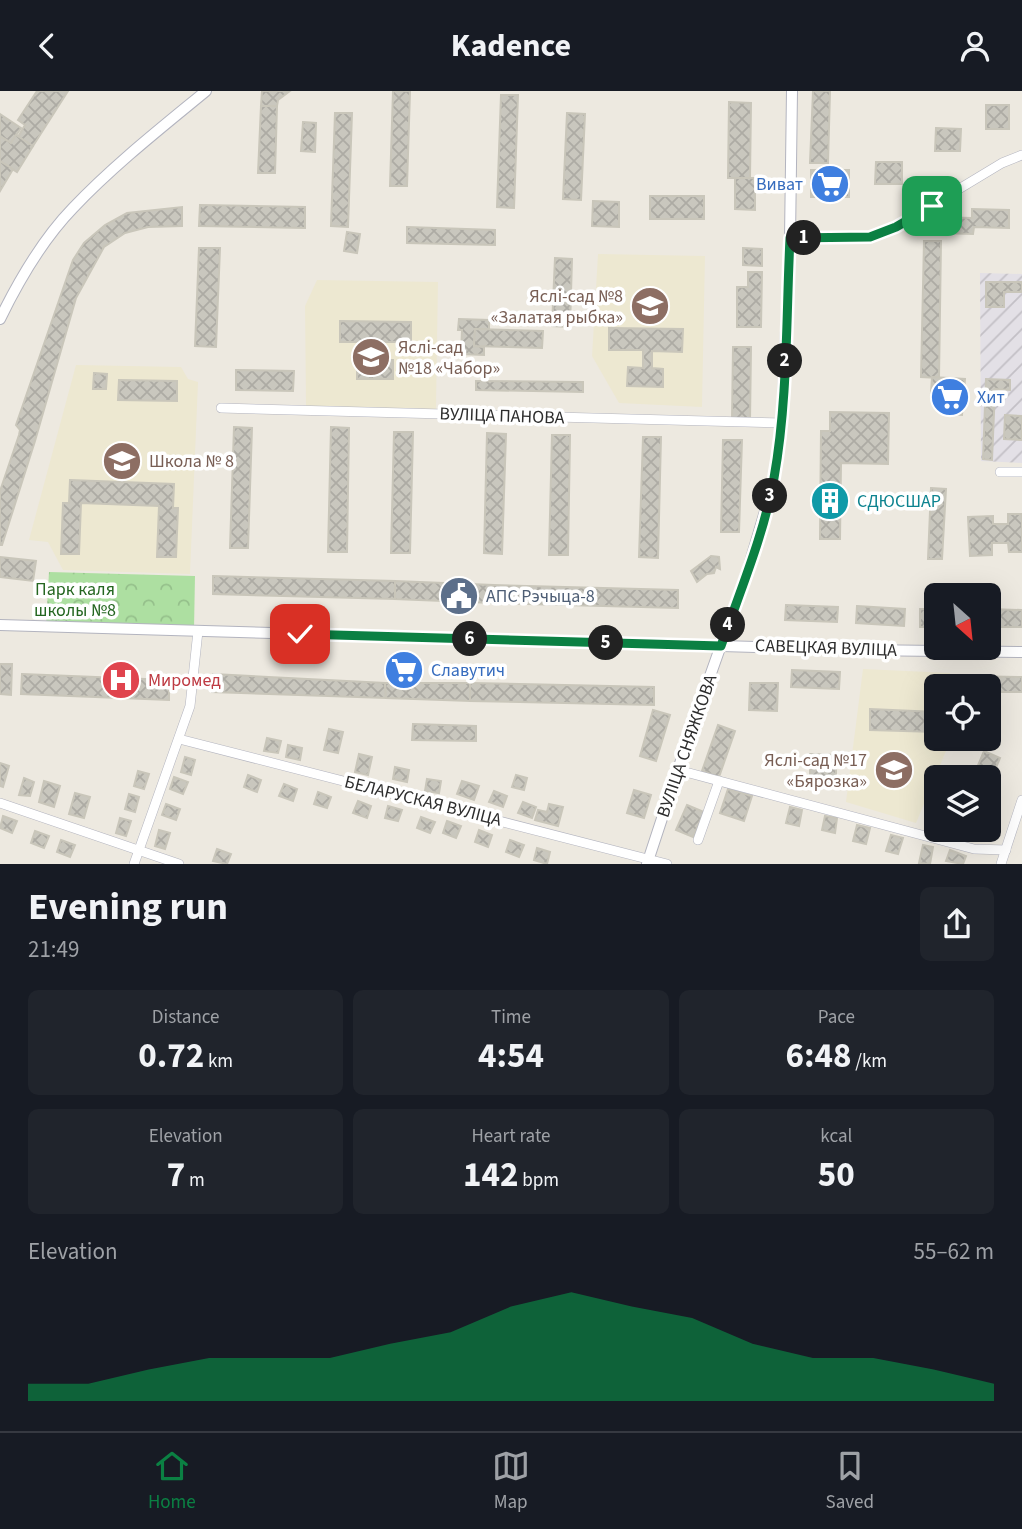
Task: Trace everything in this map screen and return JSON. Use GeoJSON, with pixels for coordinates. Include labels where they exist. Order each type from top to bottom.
{"type":"FeatureCollection","features":[{"type":"Feature","properties":{"kind":"street"},"geometry":{"type":"LineString","coordinates":[[0,319],[41,247],[72,209],[129,155],[206,91]]}},
{"type":"Feature","properties":{"kind":"street","name":"ВУЛІЦА СНЯЖКОВА"},"geometry":{"type":"LineString","coordinates":[[648,861],[748,569],[771,491],[782,423],[790,238],[792,91]]}},
{"type":"Feature","properties":{"kind":"street"},"geometry":{"type":"LineString","coordinates":[[790,238],[870,237],[896,227],[1003,163],[1022,155]]}},
{"type":"Feature","properties":{"kind":"street","name":"ВУЛІЦА ПАНОВА"},"geometry":{"type":"LineString","coordinates":[[221,408],[782,423]]}},
{"type":"Feature","properties":{"kind":"street"},"geometry":{"type":"LineString","coordinates":[[1000,472],[1022,472]]}},
{"type":"Feature","properties":{"kind":"street","name":"САВЕЦКАЯ ВУЛІЦА"},"geometry":{"type":"LineString","coordinates":[[0,625],[1022,652]]}},
{"type":"Feature","properties":{"kind":"street"},"geometry":{"type":"LineString","coordinates":[[134,864],[190,706],[198,631]]}},
{"type":"Feature","properties":{"kind":"street","name":"БЕЛАРУСКАЯ ВУЛІЦА"},"geometry":{"type":"LineString","coordinates":[[179,739],[667,864]]}},
{"type":"Feature","properties":{"kind":"street"},"geometry":{"type":"LineString","coordinates":[[678,770],[974,849],[1006,849]]}},
{"type":"Feature","properties":{"kind":"street"},"geometry":{"type":"LineString","coordinates":[[698,840],[719,781]]}},
{"type":"Feature","properties":{"kind":"street"},"geometry":{"type":"LineString","coordinates":[[1002,864],[1022,800]]}},
{"type":"Feature","properties":{"kind":"street"},"geometry":{"type":"LineString","coordinates":[[0,803],[179,864]]}},
{"type":"Feature","properties":{"kind":"shaded area","name":"Яслі-сад №8 «Залатая рыбка»"},"geometry":{"type":"Polygon","coordinates":[[[598,254],[705,256],[702,407],[619,403],[592,356],[598,254]]]}},
{"type":"Feature","properties":{"kind":"shaded area"},"geometry":{"type":"Polygon","coordinates":[[[980,273],[1022,274],[1022,463],[981,461],[980,273]]]}},
{"type":"Feature","properties":{"kind":"shaded area","name":"Яслі-сад №18 «Чабор»"},"geometry":{"type":"Polygon","coordinates":[[[317,280],[438,282],[436,409],[306,407],[305,306],[317,280]]]}},
{"type":"Feature","properties":{"kind":"shaded area","name":"Школа № 8"},"geometry":{"type":"Polygon","coordinates":[[[76,365],[181,367],[188,379],[198,382],[190,574],[63,570],[48,542],[29,540],[76,365]]]}},
{"type":"Feature","properties":{"kind":"shaded area","name":"Яслі-сад №17 «Бярозка»"},"geometry":{"type":"Polygon","coordinates":[[[863,669],[950,673],[924,674],[924,751],[946,751],[940,765],[924,765],[924,804],[916,823],[846,802],[863,669]]]}},
{"type":"Feature","properties":{"kind":"green space","name":"Парк каля школы №8"},"geometry":{"type":"Polygon","coordinates":[[[49,572],[195,576],[194,629],[46,625],[49,572]]]}},
{"type":"Feature","properties":{"kind":"building"},"geometry":{"type":"Polygon","coordinates":[[[37,91],[68,91],[33,146],[18,137],[25,125],[18,120],[37,91]]]}},
{"type":"Feature","properties":{"kind":"building"},"geometry":{"type":"Polygon","coordinates":[[[262,91],[290,91],[278,100],[277,106],[261,106],[262,91]]]}},
{"type":"Feature","properties":{"kind":"building"},"geometry":{"type":"Polygon","coordinates":[[[393,91],[410,91],[407,186],[390,186],[393,91]]]}},
{"type":"Feature","properties":{"kind":"building"},"geometry":{"type":"Polygon","coordinates":[[[813,91],[830,91],[828,163],[810,163],[813,91]]]}},
{"type":"Feature","properties":{"kind":"building"},"geometry":{"type":"Polygon","coordinates":[[[501,95],[518,95],[514,208],[497,207],[501,95]]]}},
{"type":"Feature","properties":{"kind":"building"},"geometry":{"type":"Polygon","coordinates":[[[729,102],[751,103],[750,178],[728,178],[729,102]]]}},
{"type":"Feature","properties":{"kind":"building"},"geometry":{"type":"Polygon","coordinates":[[[986,105],[1009,105],[1009,129],[986,129],[986,105]]]}},
{"type":"Feature","properties":{"kind":"building"},"geometry":{"type":"Polygon","coordinates":[[[261,106],[277,106],[275,173],[258,173],[261,106]]]}},
{"type":"Feature","properties":{"kind":"building"},"geometry":{"type":"Polygon","coordinates":[[[335,113],[352,113],[348,227],[331,226],[335,113]]]}},
{"type":"Feature","properties":{"kind":"building"},"geometry":{"type":"Polygon","coordinates":[[[567,113],[585,114],[581,200],[563,199],[567,113]]]}},
{"type":"Feature","properties":{"kind":"building"},"geometry":{"type":"Polygon","coordinates":[[[0,114],[21,128],[11,143],[0,136],[0,114]]]}},
{"type":"Feature","properties":{"kind":"building"},"geometry":{"type":"Polygon","coordinates":[[[303,122],[316,123],[315,152],[301,151],[303,122]]]}},
{"type":"Feature","properties":{"kind":"building"},"geometry":{"type":"Polygon","coordinates":[[[936,128],[961,129],[960,151],[935,151],[936,128]]]}},
{"type":"Feature","properties":{"kind":"building"},"geometry":{"type":"Polygon","coordinates":[[[16,135],[33,146],[17,172],[0,161],[0,136],[11,143],[16,135]]]}},
{"type":"Feature","properties":{"kind":"building"},"geometry":{"type":"Polygon","coordinates":[[[0,161],[13,169],[0,191],[0,161]]]}},
{"type":"Feature","properties":{"kind":"building"},"geometry":{"type":"Polygon","coordinates":[[[876,162],[902,162],[902,184],[875,184],[876,162]]]}},
{"type":"Feature","properties":{"kind":"building","name":"Виват"},"geometry":{"type":"Polygon","coordinates":[[[811,170],[849,170],[849,197],[811,197],[811,170]]]}},
{"type":"Feature","properties":{"kind":"building"},"geometry":{"type":"Polygon","coordinates":[[[735,178],[755,178],[755,210],[735,209],[735,178]]]}},
{"type":"Feature","properties":{"kind":"building"},"geometry":{"type":"Polygon","coordinates":[[[650,196],[704,196],[704,219],[650,219],[650,196]]]}},
{"type":"Feature","properties":{"kind":"building"},"geometry":{"type":"Polygon","coordinates":[[[593,201],[619,202],[619,227],[592,226],[593,201]]]}},
{"type":"Feature","properties":{"kind":"building"},"geometry":{"type":"Polygon","coordinates":[[[200,205],[305,207],[305,228],[199,226],[200,205]]]}},
{"type":"Feature","properties":{"kind":"building"},"geometry":{"type":"Polygon","coordinates":[[[182,207],[182,226],[148,227],[125,233],[104,247],[76,298],[35,441],[0,545],[0,491],[19,435],[20,430],[16,425],[73,260],[84,243],[105,225],[127,213],[182,207]]]}},
{"type":"Feature","properties":{"kind":"building"},"geometry":{"type":"Polygon","coordinates":[[[972,209],[1009,210],[1009,228],[974,227],[973,234],[939,233],[939,217],[972,218],[972,209]]]}},
{"type":"Feature","properties":{"kind":"building"},"geometry":{"type":"Polygon","coordinates":[[[407,227],[495,230],[495,245],[407,243],[407,227]]]}},
{"type":"Feature","properties":{"kind":"building"},"geometry":{"type":"Polygon","coordinates":[[[347,232],[360,234],[357,253],[344,251],[347,232]]]}},
{"type":"Feature","properties":{"kind":"building"},"geometry":{"type":"Polygon","coordinates":[[[924,241],[941,241],[939,378],[921,377],[924,241]]]}},
{"type":"Feature","properties":{"kind":"building"},"geometry":{"type":"Polygon","coordinates":[[[199,248],[220,248],[216,347],[195,346],[199,248]]]}},
{"type":"Feature","properties":{"kind":"building"},"geometry":{"type":"Polygon","coordinates":[[[743,248],[762,249],[762,266],[743,265],[743,248]]]}},
{"type":"Feature","properties":{"kind":"building"},"geometry":{"type":"Polygon","coordinates":[[[555,258],[572,259],[570,327],[552,326],[555,258]]]}},
{"type":"Feature","properties":{"kind":"building"},"geometry":{"type":"Polygon","coordinates":[[[748,272],[762,272],[761,327],[737,327],[737,287],[748,287],[748,272]]]}},
{"type":"Feature","properties":{"kind":"building"},"geometry":{"type":"Polygon","coordinates":[[[986,282],[1022,282],[1022,292],[1004,292],[1004,307],[986,307],[986,282]]]}},
{"type":"Feature","properties":{"kind":"building"},"geometry":{"type":"Polygon","coordinates":[[[459,319],[489,320],[489,329],[475,329],[474,346],[484,347],[484,355],[461,354],[462,330],[458,330],[459,319]]]}},
{"type":"Feature","properties":{"kind":"building"},"geometry":{"type":"Polygon","coordinates":[[[340,321],[411,322],[411,342],[382,342],[382,360],[393,360],[393,379],[357,379],[357,358],[372,358],[372,342],[340,342],[340,321]]]}},
{"type":"Feature","properties":{"kind":"building"},"geometry":{"type":"Polygon","coordinates":[[[609,328],[683,329],[682,352],[652,351],[652,368],[663,369],[663,387],[627,386],[628,367],[643,368],[643,350],[609,350],[609,328]]]}},
{"type":"Feature","properties":{"kind":"building"},"geometry":{"type":"Polygon","coordinates":[[[475,329],[543,331],[542,348],[474,346],[475,329]]]}},
{"type":"Feature","properties":{"kind":"building"},"geometry":{"type":"Polygon","coordinates":[[[733,347],[751,347],[750,421],[732,420],[733,347]]]}},
{"type":"Feature","properties":{"kind":"building"},"geometry":{"type":"Polygon","coordinates":[[[236,370],[294,371],[293,391],[236,390],[236,370]]]}},
{"type":"Feature","properties":{"kind":"building"},"geometry":{"type":"Polygon","coordinates":[[[94,373],[107,374],[106,389],[93,389],[94,373]]]}},
{"type":"Feature","properties":{"kind":"building","name":"Хит"},"geometry":{"type":"Polygon","coordinates":[[[932,377],[965,379],[962,415],[951,414],[951,407],[946,407],[938,400],[936,393],[931,393],[932,377]]]}},
{"type":"Feature","properties":{"kind":"building"},"geometry":{"type":"Polygon","coordinates":[[[986,379],[1010,380],[1010,390],[995,389],[992,460],[983,459],[986,379]]]}},
{"type":"Feature","properties":{"kind":"building"},"geometry":{"type":"Polygon","coordinates":[[[119,380],[177,381],[177,401],[118,400],[119,380]]]}},
{"type":"Feature","properties":{"kind":"building"},"geometry":{"type":"Polygon","coordinates":[[[476,381],[583,382],[583,392],[476,390],[476,381]]]}},
{"type":"Feature","properties":{"kind":"building","name":"СДЮСШАР"},"geometry":{"type":"Polygon","coordinates":[[[830,412],[889,413],[888,464],[841,463],[840,539],[820,539],[821,431],[830,431],[830,412]]]}},
{"type":"Feature","properties":{"kind":"building"},"geometry":{"type":"Polygon","coordinates":[[[1005,415],[1022,416],[1022,440],[1004,439],[1005,415]]]}},
{"type":"Feature","properties":{"kind":"building"},"geometry":{"type":"Polygon","coordinates":[[[234,427],[252,428],[248,548],[230,548],[234,427]]]}},
{"type":"Feature","properties":{"kind":"building"},"geometry":{"type":"Polygon","coordinates":[[[331,427],[349,428],[347,552],[328,552],[331,427]]]}},
{"type":"Feature","properties":{"kind":"building"},"geometry":{"type":"Polygon","coordinates":[[[394,432],[413,432],[410,553],[391,553],[394,432]]]}},
{"type":"Feature","properties":{"kind":"building"},"geometry":{"type":"Polygon","coordinates":[[[487,433],[506,434],[502,554],[484,553],[487,433]]]}},
{"type":"Feature","properties":{"kind":"building"},"geometry":{"type":"Polygon","coordinates":[[[552,435],[570,435],[568,555],[549,555],[552,435]]]}},
{"type":"Feature","properties":{"kind":"building"},"geometry":{"type":"Polygon","coordinates":[[[643,437],[661,437],[658,558],[639,557],[643,437]]]}},
{"type":"Feature","properties":{"kind":"building"},"geometry":{"type":"Polygon","coordinates":[[[723,440],[742,440],[739,532],[721,532],[723,440]]]}},
{"type":"Feature","properties":{"kind":"building"},"geometry":{"type":"Polygon","coordinates":[[[70,480],[174,484],[173,508],[178,508],[176,557],[157,557],[159,506],[81,503],[79,554],[61,554],[63,503],[69,503],[70,480]]]}},
{"type":"Feature","properties":{"kind":"building"},"geometry":{"type":"Polygon","coordinates":[[[931,488],[946,489],[942,559],[928,559],[931,488]]]}},
{"type":"Feature","properties":{"kind":"building"},"geometry":{"type":"Polygon","coordinates":[[[1008,514],[1022,514],[1022,552],[1009,552],[1008,543],[992,543],[992,555],[970,556],[968,517],[993,516],[993,524],[1008,524],[1008,514]]]}},
{"type":"Feature","properties":{"kind":"building"},"geometry":{"type":"Polygon","coordinates":[[[711,556],[719,557],[720,569],[716,567],[714,573],[707,574],[697,582],[691,571],[711,556]]]}},
{"type":"Feature","properties":{"kind":"building"},"geometry":{"type":"Polygon","coordinates":[[[0,557],[36,561],[33,581],[0,577],[0,557]]]}},
{"type":"Feature","properties":{"kind":"building"},"geometry":{"type":"Polygon","coordinates":[[[213,576],[395,581],[395,599],[213,594],[213,576]]]}},
{"type":"Feature","properties":{"kind":"building"},"geometry":{"type":"Polygon","coordinates":[[[395,581],[493,585],[492,603],[395,599],[395,581]]]}},
{"type":"Feature","properties":{"kind":"building"},"geometry":{"type":"Polygon","coordinates":[[[493,585],[678,590],[678,608],[492,603],[493,585]]]}},
{"type":"Feature","properties":{"kind":"building"},"geometry":{"type":"Polygon","coordinates":[[[786,605],[838,607],[837,622],[785,620],[786,605]]]}},
{"type":"Feature","properties":{"kind":"building"},"geometry":{"type":"Polygon","coordinates":[[[857,606],[905,609],[904,626],[856,623],[857,606]]]}},
{"type":"Feature","properties":{"kind":"building"},"geometry":{"type":"Polygon","coordinates":[[[920,609],[924,609],[924,627],[920,627],[920,609]]]}},
{"type":"Feature","properties":{"kind":"building"},"geometry":{"type":"Polygon","coordinates":[[[1001,609],[1022,610],[1022,627],[1001,627],[1001,609]]]}},
{"type":"Feature","properties":{"kind":"building"},"geometry":{"type":"Polygon","coordinates":[[[0,664],[12,664],[11,695],[0,694],[0,664]]]}},
{"type":"Feature","properties":{"kind":"building"},"geometry":{"type":"Polygon","coordinates":[[[792,670],[840,672],[839,689],[791,687],[792,670]]]}},
{"type":"Feature","properties":{"kind":"building"},"geometry":{"type":"Polygon","coordinates":[[[22,674],[169,680],[169,700],[21,694],[22,674]]]}},
{"type":"Feature","properties":{"kind":"building"},"geometry":{"type":"Polygon","coordinates":[[[213,674],[385,683],[386,698],[212,692],[213,674]]]}},
{"type":"Feature","properties":{"kind":"building"},"geometry":{"type":"Polygon","coordinates":[[[1001,677],[1022,677],[1022,692],[1001,692],[1001,677]]]}},
{"type":"Feature","properties":{"kind":"building"},"geometry":{"type":"Polygon","coordinates":[[[385,683],[470,683],[470,701],[386,698],[385,683]]]}},
{"type":"Feature","properties":{"kind":"building"},"geometry":{"type":"Polygon","coordinates":[[[470,683],[654,687],[654,705],[470,701],[470,683]]]}},
{"type":"Feature","properties":{"kind":"building"},"geometry":{"type":"Polygon","coordinates":[[[750,683],[778,683],[777,711],[749,710],[750,683]]]}},
{"type":"Feature","properties":{"kind":"building"},"geometry":{"type":"Polygon","coordinates":[[[870,709],[924,711],[924,732],[870,730],[870,709]]]}},
{"type":"Feature","properties":{"kind":"building"},"geometry":{"type":"Polygon","coordinates":[[[653,710],[670,715],[656,761],[640,756],[653,710]]]}},
{"type":"Feature","properties":{"kind":"building"},"geometry":{"type":"Polygon","coordinates":[[[413,724],[476,726],[476,741],[412,740],[413,724]]]}},
{"type":"Feature","properties":{"kind":"building"},"geometry":{"type":"Polygon","coordinates":[[[718,725],[735,731],[719,777],[702,771],[718,725]]]}},
{"type":"Feature","properties":{"kind":"building"},"geometry":{"type":"Polygon","coordinates":[[[329,729],[343,732],[338,753],[324,750],[329,729]]]}},
{"type":"Feature","properties":{"kind":"building"},"geometry":{"type":"Polygon","coordinates":[[[267,738],[281,741],[278,753],[264,751],[267,738]]]}},
{"type":"Feature","properties":{"kind":"building"},"geometry":{"type":"Polygon","coordinates":[[[288,745],[302,748],[300,760],[286,757],[288,745]]]}},
{"type":"Feature","properties":{"kind":"building"},"geometry":{"type":"Polygon","coordinates":[[[984,751],[1000,758],[997,765],[978,765],[984,751]]]}},
{"type":"Feature","properties":{"kind":"building"},"geometry":{"type":"Polygon","coordinates":[[[359,754],[372,757],[368,775],[355,772],[359,754]]]}},
{"type":"Feature","properties":{"kind":"building"},"geometry":{"type":"Polygon","coordinates":[[[810,754],[836,755],[836,781],[810,781],[810,754]]]}},
{"type":"Feature","properties":{"kind":"building"},"geometry":{"type":"Polygon","coordinates":[[[185,757],[195,760],[191,775],[181,772],[185,757]]]}},
{"type":"Feature","properties":{"kind":"building"},"geometry":{"type":"Polygon","coordinates":[[[0,763],[9,766],[3,787],[0,786],[0,763]]]}},
{"type":"Feature","properties":{"kind":"building"},"geometry":{"type":"Polygon","coordinates":[[[395,767],[409,770],[407,782],[393,779],[395,767]]]}},
{"type":"Feature","properties":{"kind":"building"},"geometry":{"type":"Polygon","coordinates":[[[138,771],[149,774],[144,789],[134,786],[138,771]]]}},
{"type":"Feature","properties":{"kind":"building"},"geometry":{"type":"Polygon","coordinates":[[[248,775],[261,780],[257,792],[244,787],[248,775]]]}},
{"type":"Feature","properties":{"kind":"building"},"geometry":{"type":"Polygon","coordinates":[[[516,775],[527,778],[524,790],[512,787],[516,775]]]}},
{"type":"Feature","properties":{"kind":"building"},"geometry":{"type":"Polygon","coordinates":[[[174,777],[188,782],[183,794],[170,789],[174,777]]]}},
{"type":"Feature","properties":{"kind":"building"},"geometry":{"type":"Polygon","coordinates":[[[24,778],[34,782],[30,796],[19,795],[24,778]]]}},
{"type":"Feature","properties":{"kind":"building"},"geometry":{"type":"Polygon","coordinates":[[[427,779],[441,781],[439,793],[425,791],[427,779]]]}},
{"type":"Feature","properties":{"kind":"building"},"geometry":{"type":"Polygon","coordinates":[[[44,781],[60,786],[54,807],[39,802],[44,781]]]}},
{"type":"Feature","properties":{"kind":"building"},"geometry":{"type":"Polygon","coordinates":[[[462,781],[479,786],[474,800],[457,794],[462,781]]]}},
{"type":"Feature","properties":{"kind":"building"},"geometry":{"type":"Polygon","coordinates":[[[284,784],[297,789],[293,801],[279,796],[284,784]]]}},
{"type":"Feature","properties":{"kind":"building"},"geometry":{"type":"Polygon","coordinates":[[[728,789],[752,796],[744,821],[720,813],[728,789]]]}},
{"type":"Feature","properties":{"kind":"building"},"geometry":{"type":"Polygon","coordinates":[[[634,790],[651,795],[644,818],[627,813],[634,790]]]}},
{"type":"Feature","properties":{"kind":"building"},"geometry":{"type":"Polygon","coordinates":[[[494,791],[507,796],[503,807],[489,802],[494,791]]]}},
{"type":"Feature","properties":{"kind":"building"},"geometry":{"type":"Polygon","coordinates":[[[318,792],[331,797],[327,808],[314,804],[318,792]]]}},
{"type":"Feature","properties":{"kind":"building"},"geometry":{"type":"Polygon","coordinates":[[[75,793],[90,797],[84,818],[69,814],[75,793]]]}},
{"type":"Feature","properties":{"kind":"building"},"geometry":{"type":"Polygon","coordinates":[[[129,794],[139,797],[135,812],[125,809],[129,794]]]}},
{"type":"Feature","properties":{"kind":"building"},"geometry":{"type":"Polygon","coordinates":[[[358,801],[371,806],[367,818],[353,813],[358,801]]]}},
{"type":"Feature","properties":{"kind":"building"},"geometry":{"type":"Polygon","coordinates":[[[523,802],[536,807],[532,818],[518,813],[523,802]]]}},
{"type":"Feature","properties":{"kind":"building"},"geometry":{"type":"Polygon","coordinates":[[[166,804],[180,809],[176,820],[162,815],[166,804]]]}},
{"type":"Feature","properties":{"kind":"building"},"geometry":{"type":"Polygon","coordinates":[[[549,804],[563,807],[558,826],[535,820],[538,810],[547,812],[549,804]]]}},
{"type":"Feature","properties":{"kind":"building"},"geometry":{"type":"Polygon","coordinates":[[[687,805],[704,812],[693,837],[676,830],[687,805]]]}},
{"type":"Feature","properties":{"kind":"building"},"geometry":{"type":"Polygon","coordinates":[[[388,806],[402,810],[398,821],[385,818],[388,806]]]}},
{"type":"Feature","properties":{"kind":"building"},"geometry":{"type":"Polygon","coordinates":[[[790,807],[802,810],[799,826],[786,823],[790,807]]]}},
{"type":"Feature","properties":{"kind":"building"},"geometry":{"type":"Polygon","coordinates":[[[3,816],[17,821],[12,833],[0,828],[3,816]]]}},
{"type":"Feature","properties":{"kind":"building"},"geometry":{"type":"Polygon","coordinates":[[[825,816],[837,818],[835,833],[822,830],[825,816]]]}},
{"type":"Feature","properties":{"kind":"building"},"geometry":{"type":"Polygon","coordinates":[[[421,817],[435,822],[430,833],[417,828],[421,817]]]}},
{"type":"Feature","properties":{"kind":"building"},"geometry":{"type":"Polygon","coordinates":[[[120,818],[131,821],[126,836],[116,833],[120,818]]]}},
{"type":"Feature","properties":{"kind":"building"},"geometry":{"type":"Polygon","coordinates":[[[447,821],[461,826],[456,838],[443,833],[447,821]]]}},
{"type":"Feature","properties":{"kind":"building"},"geometry":{"type":"Polygon","coordinates":[[[857,825],[870,828],[866,844],[853,841],[857,825]]]}},
{"type":"Feature","properties":{"kind":"building"},"geometry":{"type":"Polygon","coordinates":[[[159,830],[170,833],[165,849],[155,846],[159,830]]]}},
{"type":"Feature","properties":{"kind":"building"},"geometry":{"type":"Polygon","coordinates":[[[479,830],[492,835],[488,847],[475,842],[479,830]]]}},
{"type":"Feature","properties":{"kind":"building"},"geometry":{"type":"Polygon","coordinates":[[[35,831],[49,836],[44,848],[31,843],[35,831]]]}},
{"type":"Feature","properties":{"kind":"building"},"geometry":{"type":"Polygon","coordinates":[[[891,835],[903,838],[898,854],[886,851],[891,835]]]}},
{"type":"Feature","properties":{"kind":"building"},"geometry":{"type":"Polygon","coordinates":[[[61,840],[75,845],[70,857],[57,852],[61,840]]]}},
{"type":"Feature","properties":{"kind":"building"},"geometry":{"type":"Polygon","coordinates":[[[510,840],[524,845],[519,857],[506,852],[510,840]]]}},
{"type":"Feature","properties":{"kind":"building"},"geometry":{"type":"Polygon","coordinates":[[[923,845],[933,847],[930,864],[919,863],[923,845]]]}},
{"type":"Feature","properties":{"kind":"building"},"geometry":{"type":"Polygon","coordinates":[[[537,848],[550,852],[547,864],[534,860],[537,848]]]}},
{"type":"Feature","properties":{"kind":"building"},"geometry":{"type":"Polygon","coordinates":[[[217,849],[231,854],[227,864],[213,861],[217,849]]]}},
{"type":"Feature","properties":{"kind":"building"},"geometry":{"type":"Polygon","coordinates":[[[950,850],[966,856],[963,864],[946,861],[950,850]]]}},
{"type":"Feature","properties":{"kind":"place","name":"Виват"},"geometry":{"type":"Point","coordinates":[830,184]}},
{"type":"Feature","properties":{"kind":"place","name":"Яслі-сад №8 «Залатая рыбка»"},"geometry":{"type":"Point","coordinates":[650,306]}},
{"type":"Feature","properties":{"kind":"place","name":"Яслі-сад №18 «Чабор»"},"geometry":{"type":"Point","coordinates":[371,357]}},
{"type":"Feature","properties":{"kind":"place","name":"Хит"},"geometry":{"type":"Point","coordinates":[950,397]}},
{"type":"Feature","properties":{"kind":"place","name":"Школа № 8"},"geometry":{"type":"Point","coordinates":[122,461]}},
{"type":"Feature","properties":{"kind":"place","name":"СДЮСШАР"},"geometry":{"type":"Point","coordinates":[830,501]}},
{"type":"Feature","properties":{"kind":"place","name":"АПС Рэчыца-8"},"geometry":{"type":"Point","coordinates":[459,596]}},
{"type":"Feature","properties":{"kind":"place","name":"Славутич"},"geometry":{"type":"Point","coordinates":[404,670]}},
{"type":"Feature","properties":{"kind":"place","name":"Миромед"},"geometry":{"type":"Point","coordinates":[121,680]}},
{"type":"Feature","properties":{"kind":"place","name":"Яслі-сад №17 «Бярозка»"},"geometry":{"type":"Point","coordinates":[894,770]}},
{"type":"Feature","properties":{"kind":"route"},"geometry":{"type":"LineString","coordinates":[[300,634],[721,646],[748,569],[774,481],[782,423],[790,238],[870,237],[896,227],[932,206]]}}]}
